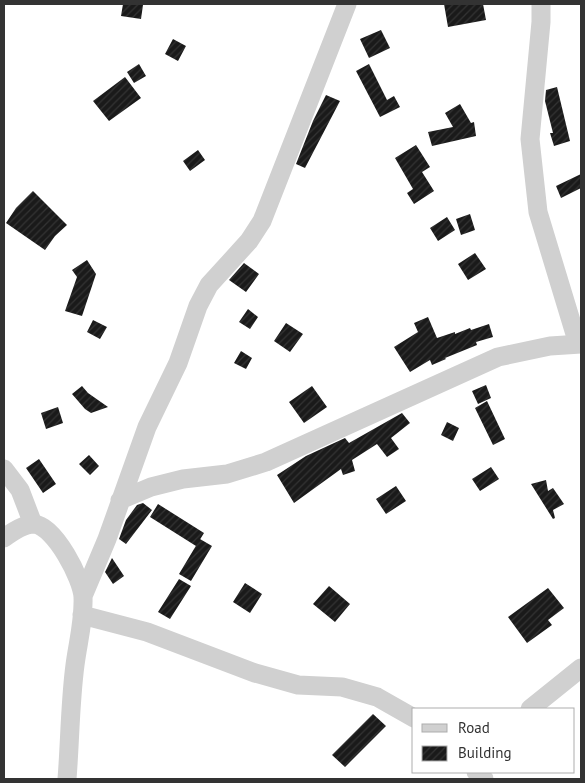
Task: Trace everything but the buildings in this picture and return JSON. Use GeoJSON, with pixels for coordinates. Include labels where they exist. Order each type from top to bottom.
{"type":"FeatureCollection","features":[{"type":"Feature","properties":{"kind":"street"},"geometry":{"type":"LineString","coordinates":[[83,596],[147,426],[178,363],[198,306],[209,285],[249,241],[262,221],[348,4]]}},
{"type":"Feature","properties":{"kind":"street"},"geometry":{"type":"LineString","coordinates":[[120,500],[151,488],[183,479],[227,474],[266,462],[498,357],[550,346],[580,344],[538,212],[530,139],[540,4]]}},
{"type":"Feature","properties":{"kind":"street"},"geometry":{"type":"LineString","coordinates":[[4,469],[20,490],[33,524]]}},
{"type":"Feature","properties":{"kind":"street"},"geometry":{"type":"LineString","coordinates":[[4,538],[24,526],[40,525],[54,538],[78,577],[83,596],[82,625],[75,666],[67,779]]}},
{"type":"Feature","properties":{"kind":"street"},"geometry":{"type":"LineString","coordinates":[[82,615],[147,632],[208,656],[298,685],[342,687],[378,697],[412,717]]}},
{"type":"Feature","properties":{"kind":"street"},"geometry":{"type":"LineString","coordinates":[[531,708],[581,668]]}}]}
